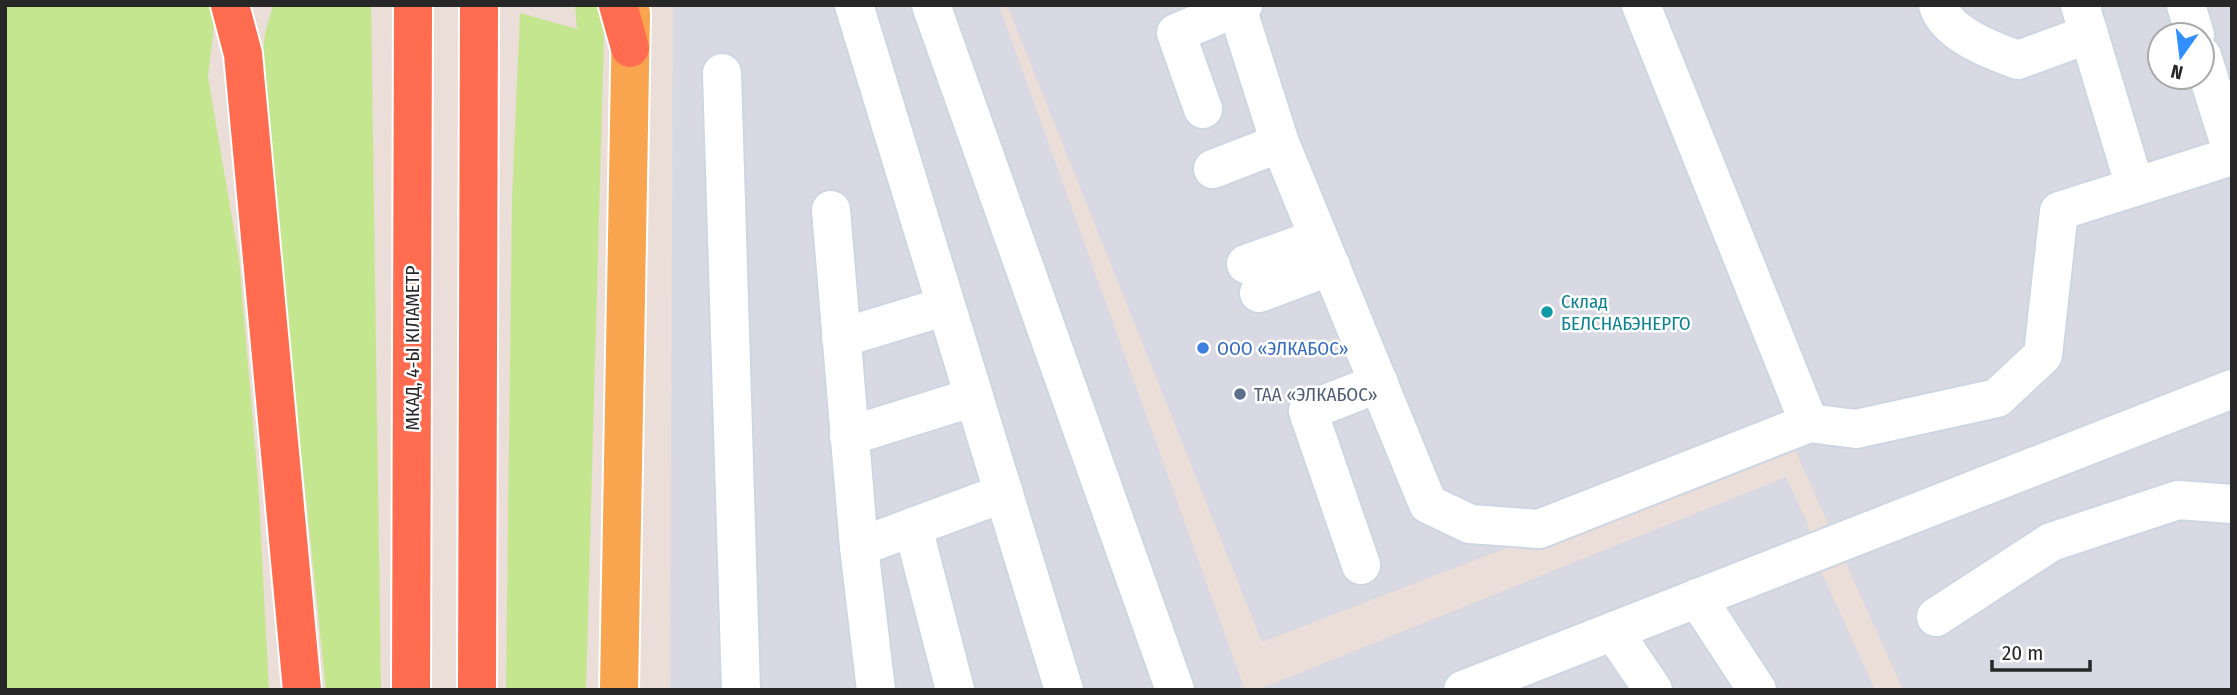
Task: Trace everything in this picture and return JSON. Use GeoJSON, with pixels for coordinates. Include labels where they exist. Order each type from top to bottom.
{"type":"FeatureCollection","features":[{"type":"Feature","properties":{"kind":"highway"},"geometry":{"type":"LineString","coordinates":[[230,5],[243,54],[302,690]]}},
{"type":"Feature","properties":{"kind":"highway"},"geometry":{"type":"LineString","coordinates":[[618,5],[631,48]]}},
{"type":"Feature","properties":{"kind":"highway","name":"МКАД, 4-Ы КІЛАМЕТР"},"geometry":{"type":"LineString","coordinates":[[411,690],[413,19]]}},
{"type":"Feature","properties":{"kind":"highway"},"geometry":{"type":"LineString","coordinates":[[477,690],[479,20]]}},
{"type":"Feature","properties":{"kind":"main road"},"geometry":{"type":"LineString","coordinates":[[619,690],[631,5]]}},
{"type":"Feature","properties":{"kind":"lane"},"geometry":{"type":"LineString","coordinates":[[854,5],[1064,690]]}},
{"type":"Feature","properties":{"kind":"lane"},"geometry":{"type":"LineString","coordinates":[[931,5],[1175,690]]}},
{"type":"Feature","properties":{"kind":"lane"},"geometry":{"type":"LineString","coordinates":[[1641,5],[1809,422]]}},
{"type":"Feature","properties":{"kind":"lane"},"geometry":{"type":"LineString","coordinates":[[1938,5],[1941,15],[1977,45],[2018,60],[2084,20],[2134,187]]}},
{"type":"Feature","properties":{"kind":"lane"},"geometry":{"type":"LineString","coordinates":[[1203,109],[1176,33],[1239,6],[1280,143],[1428,504],[1470,524],[1539,529],[1809,422],[1856,429],[1997,398],[2043,355],[2059,211],[2232,154],[2213,91]]}},
{"type":"Feature","properties":{"kind":"lane"},"geometry":{"type":"LineString","coordinates":[[722,73],[741,690]]}},
{"type":"Feature","properties":{"kind":"lane"},"geometry":{"type":"LineString","coordinates":[[1213,169],[1280,143]]}},
{"type":"Feature","properties":{"kind":"lane"},"geometry":{"type":"LineString","coordinates":[[831,211],[859,547],[876,690]]}},
{"type":"Feature","properties":{"kind":"lane"},"geometry":{"type":"LineString","coordinates":[[1252,278],[1325,252]]}},
{"type":"Feature","properties":{"kind":"lane"},"geometry":{"type":"LineString","coordinates":[[841,338],[946,306]]}},
{"type":"Feature","properties":{"kind":"lane"},"geometry":{"type":"LineString","coordinates":[[1361,565],[1308,411],[1379,383]]}},
{"type":"Feature","properties":{"kind":"lane"},"geometry":{"type":"LineString","coordinates":[[1463,690],[1517,681],[1613,631],[2232,389]]}},
{"type":"Feature","properties":{"kind":"lane"},"geometry":{"type":"LineString","coordinates":[[849,436],[974,397]]}},
{"type":"Feature","properties":{"kind":"lane"},"geometry":{"type":"LineString","coordinates":[[859,547],[1004,494]]}},
{"type":"Feature","properties":{"kind":"lane"},"geometry":{"type":"LineString","coordinates":[[1936,617],[2051,542],[2178,500],[2232,504]]}},
{"type":"Feature","properties":{"kind":"lane"},"geometry":{"type":"LineString","coordinates":[[913,527],[955,690]]}},
{"type":"Feature","properties":{"kind":"lane"},"geometry":{"type":"LineString","coordinates":[[1698,598],[1757,690]]}},
{"type":"Feature","properties":{"kind":"lane"},"geometry":{"type":"LineString","coordinates":[[1613,631],[1653,690]]}},
{"type":"Feature","properties":{"kind":"shaded area"},"geometry":{"type":"Polygon","coordinates":[[[673,5],[999,5],[1245,690],[670,690],[673,5]]]}},
{"type":"Feature","properties":{"kind":"shaded area"},"geometry":{"type":"Polygon","coordinates":[[[1007,5],[2232,5],[2232,690],[1903,690],[1790,439],[1262,642],[1007,5]]]}},
{"type":"Feature","properties":{"kind":"shaded area"},"geometry":{"type":"Polygon","coordinates":[[[1786,477],[1807,522],[1813,553],[1875,690],[1257,690],[1786,477]]]}},
{"type":"Feature","properties":{"kind":"green space"},"geometry":{"type":"Polygon","coordinates":[[[5,5],[209,5],[215,16],[208,77],[239,259],[258,481],[269,690],[5,690],[5,5]]]}},
{"type":"Feature","properties":{"kind":"green space"},"geometry":{"type":"Polygon","coordinates":[[[273,5],[371,5],[381,690],[326,690],[261,68],[265,34],[273,5]]]}},
{"type":"Feature","properties":{"kind":"green space"},"geometry":{"type":"Polygon","coordinates":[[[575,5],[600,5],[604,34],[586,690],[506,690],[512,200],[520,13],[577,29],[575,5]]]}},
{"type":"Feature","properties":{"kind":"place","name":"Склад БЕЛСНАБЭНЕРГО"},"geometry":{"type":"Point","coordinates":[1547,312]}},
{"type":"Feature","properties":{"kind":"place","name":"ООО «ЭЛКАБОС»"},"geometry":{"type":"Point","coordinates":[1203,348]}},
{"type":"Feature","properties":{"kind":"place","name":"ТАА «ЭЛКАБОС»"},"geometry":{"type":"Point","coordinates":[1240,394]}}]}
